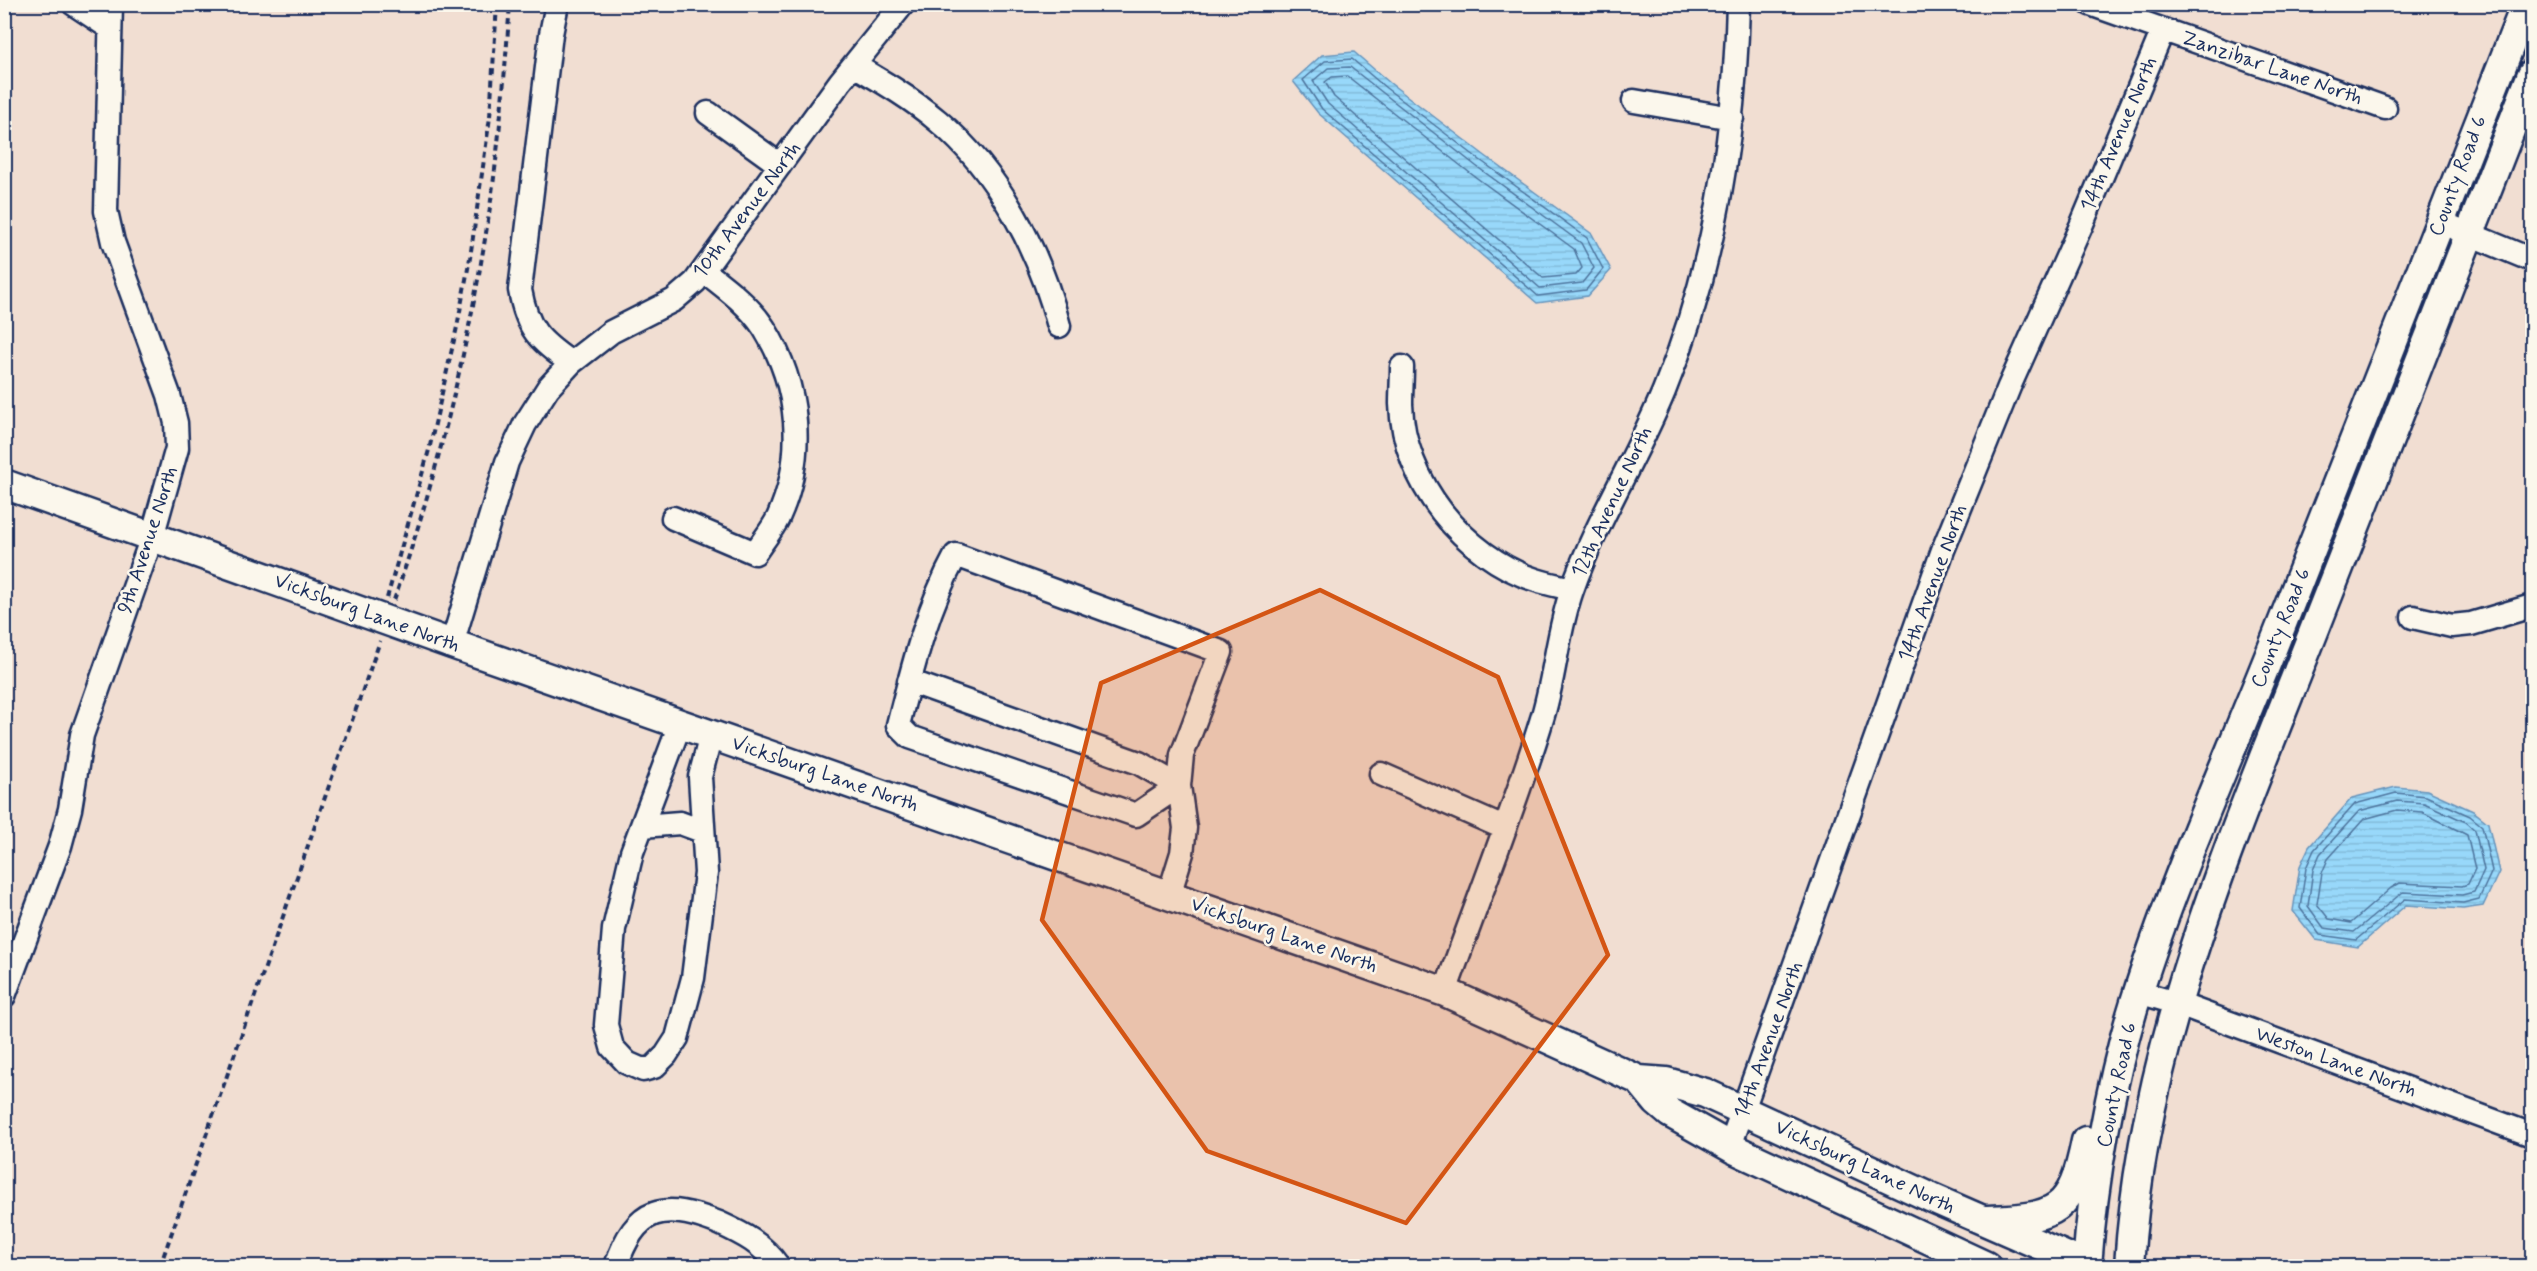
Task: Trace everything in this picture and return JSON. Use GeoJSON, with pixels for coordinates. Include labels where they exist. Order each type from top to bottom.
{"type":"FeatureCollection","features":[{"type":"Feature","properties":{"kind":"main road","name":"County Road 6"},"geometry":{"type":"LineString","coordinates":[[2088,1266],[2092,1217],[2104,1138],[2114,1083],[2136,998],[2178,882],[2249,709],[2526,4]]}},
{"type":"Feature","properties":{"kind":"main road","name":"County Road 6"},"geometry":{"type":"LineString","coordinates":[[2129,1266],[2139,1165],[2157,1076],[2176,1003],[2247,802],[2532,74]]}},
{"type":"Feature","properties":{"kind":"main road","name":"Vicksburg Lane North"},"geometry":{"type":"LineString","coordinates":[[4,484],[452,644],[1445,992],[1639,1080],[1666,1082],[1689,1088],[1743,1111],[2088,1266]]}},
{"type":"Feature","properties":{"kind":"main road"},"geometry":{"type":"LineString","coordinates":[[1983,1220],[2036,1216],[2058,1206],[2073,1190],[2080,1173],[2106,1052],[2136,998]]}},
{"type":"Feature","properties":{"kind":"main road","name":"Vicksburg Lane North"},"geometry":{"type":"LineString","coordinates":[[1639,1080],[1657,1102],[1670,1113],[1730,1146],[1986,1266]]}},
{"type":"Feature","properties":{"kind":"street"},"geometry":{"type":"LineString","coordinates":[[74,4],[110,28]]}},
{"type":"Feature","properties":{"kind":"street","name":"9th Avenue North"},"geometry":{"type":"LineString","coordinates":[[4,996],[13,948],[60,846],[70,809],[82,735],[93,698],[152,537],[177,448],[176,423],[169,395],[113,242],[106,211],[111,4]]}},
{"type":"Feature","properties":{"kind":"street"},"geometry":{"type":"LineString","coordinates":[[557,4],[551,34],[520,290],[524,313],[534,332],[545,345],[571,363]]}},
{"type":"Feature","properties":{"kind":"street","name":"10th Avenue North"},"geometry":{"type":"LineString","coordinates":[[452,644],[507,462],[525,424],[548,388],[571,363],[611,332],[674,300],[704,271],[854,65],[903,4]]}},
{"type":"Feature","properties":{"kind":"street","name":"12th Avenue North"},"geometry":{"type":"LineString","coordinates":[[1445,992],[1542,719],[1565,610],[1572,589],[1593,537],[1664,391],[1693,309],[1714,226],[1732,118],[1738,4]]}},
{"type":"Feature","properties":{"kind":"street","name":"Zanzibar Lane North"},"geometry":{"type":"LineString","coordinates":[[2090,4],[2385,108]]}},
{"type":"Feature","properties":{"kind":"street","name":"14th Avenue North"},"geometry":{"type":"LineString","coordinates":[[1730,1146],[1943,550],[2009,387],[2081,226],[2163,30]]}},
{"type":"Feature","properties":{"kind":"street"},"geometry":{"type":"LineString","coordinates":[[854,65],[898,91],[939,122],[975,158],[1005,200],[1030,245],[1050,291],[1059,326]]}},
{"type":"Feature","properties":{"kind":"street"},"geometry":{"type":"LineString","coordinates":[[1634,101],[1732,118]]}},
{"type":"Feature","properties":{"kind":"street"},"geometry":{"type":"LineString","coordinates":[[708,113],[780,165]]}},
{"type":"Feature","properties":{"kind":"street"},"geometry":{"type":"LineString","coordinates":[[2440,222],[2532,260]]}},
{"type":"Feature","properties":{"kind":"street"},"geometry":{"type":"LineString","coordinates":[[673,518],[755,553],[777,519],[790,481],[797,441],[794,400],[782,362],[768,336],[737,296],[704,271]]}},
{"type":"Feature","properties":{"kind":"street"},"geometry":{"type":"LineString","coordinates":[[1402,367],[1401,406],[1407,444],[1421,479],[1442,513],[1468,542],[1499,563],[1535,580],[1572,589]]}},
{"type":"Feature","properties":{"kind":"street"},"geometry":{"type":"LineString","coordinates":[[1168,895],[1182,853],[1185,828],[1179,786],[1182,755],[1221,652],[956,555],[942,581],[920,641],[898,725],[910,736],[1136,815],[1179,786]]}},
{"type":"Feature","properties":{"kind":"street"},"geometry":{"type":"LineString","coordinates":[[2413,617],[2452,626],[2471,624],[2532,606]]}},
{"type":"Feature","properties":{"kind":"street"},"geometry":{"type":"LineString","coordinates":[[909,681],[1139,763],[1179,786]]}},
{"type":"Feature","properties":{"kind":"street"},"geometry":{"type":"LineString","coordinates":[[680,724],[632,852],[614,930],[606,1025],[612,1047],[627,1063],[643,1070],[654,1067],[677,1038],[693,978],[706,873],[700,777],[711,735]]}},
{"type":"Feature","properties":{"kind":"street"},"geometry":{"type":"LineString","coordinates":[[1381,774],[1504,828]]}},
{"type":"Feature","properties":{"kind":"street"},"geometry":{"type":"LineString","coordinates":[[642,826],[680,823],[702,831]]}},
{"type":"Feature","properties":{"kind":"street","name":"Weston Lane North"},"geometry":{"type":"LineString","coordinates":[[2136,998],[2176,1003],[2532,1135]]}},
{"type":"Feature","properties":{"kind":"street"},"geometry":{"type":"LineString","coordinates":[[616,1266],[627,1239],[637,1227],[650,1216],[669,1209],[691,1212],[743,1234],[757,1243],[778,1266]]}},
{"type":"Feature","properties":{"kind":"path"},"geometry":{"type":"LineString","coordinates":[[387,620],[387,593],[429,450],[470,258],[490,117],[497,4]]}},
{"type":"Feature","properties":{"kind":"path"},"geometry":{"type":"LineString","coordinates":[[160,1266],[387,620],[431,483],[459,367],[483,250],[502,109],[510,4]]}},
{"type":"Feature","properties":{"kind":"highlighted area"},"geometry":{"type":"Polygon","coordinates":[[[1320,590],[1498,677],[1608,955],[1406,1223],[1207,1151],[1042,920],[1101,683],[1320,590]]]}},
{"type":"Feature","properties":{"kind":"water"},"geometry":{"type":"Polygon","coordinates":[[[1354,52],[1390,83],[1484,155],[1592,234],[1611,270],[1588,296],[1537,303],[1318,113],[1293,81],[1322,55],[1354,52]]]}},
{"type":"Feature","properties":{"kind":"water"},"geometry":{"type":"Polygon","coordinates":[[[2396,787],[2427,790],[2473,811],[2488,823],[2499,872],[2483,906],[2463,909],[2406,905],[2358,947],[2316,940],[2293,911],[2300,866],[2309,847],[2352,798],[2396,787]]]}}]}
